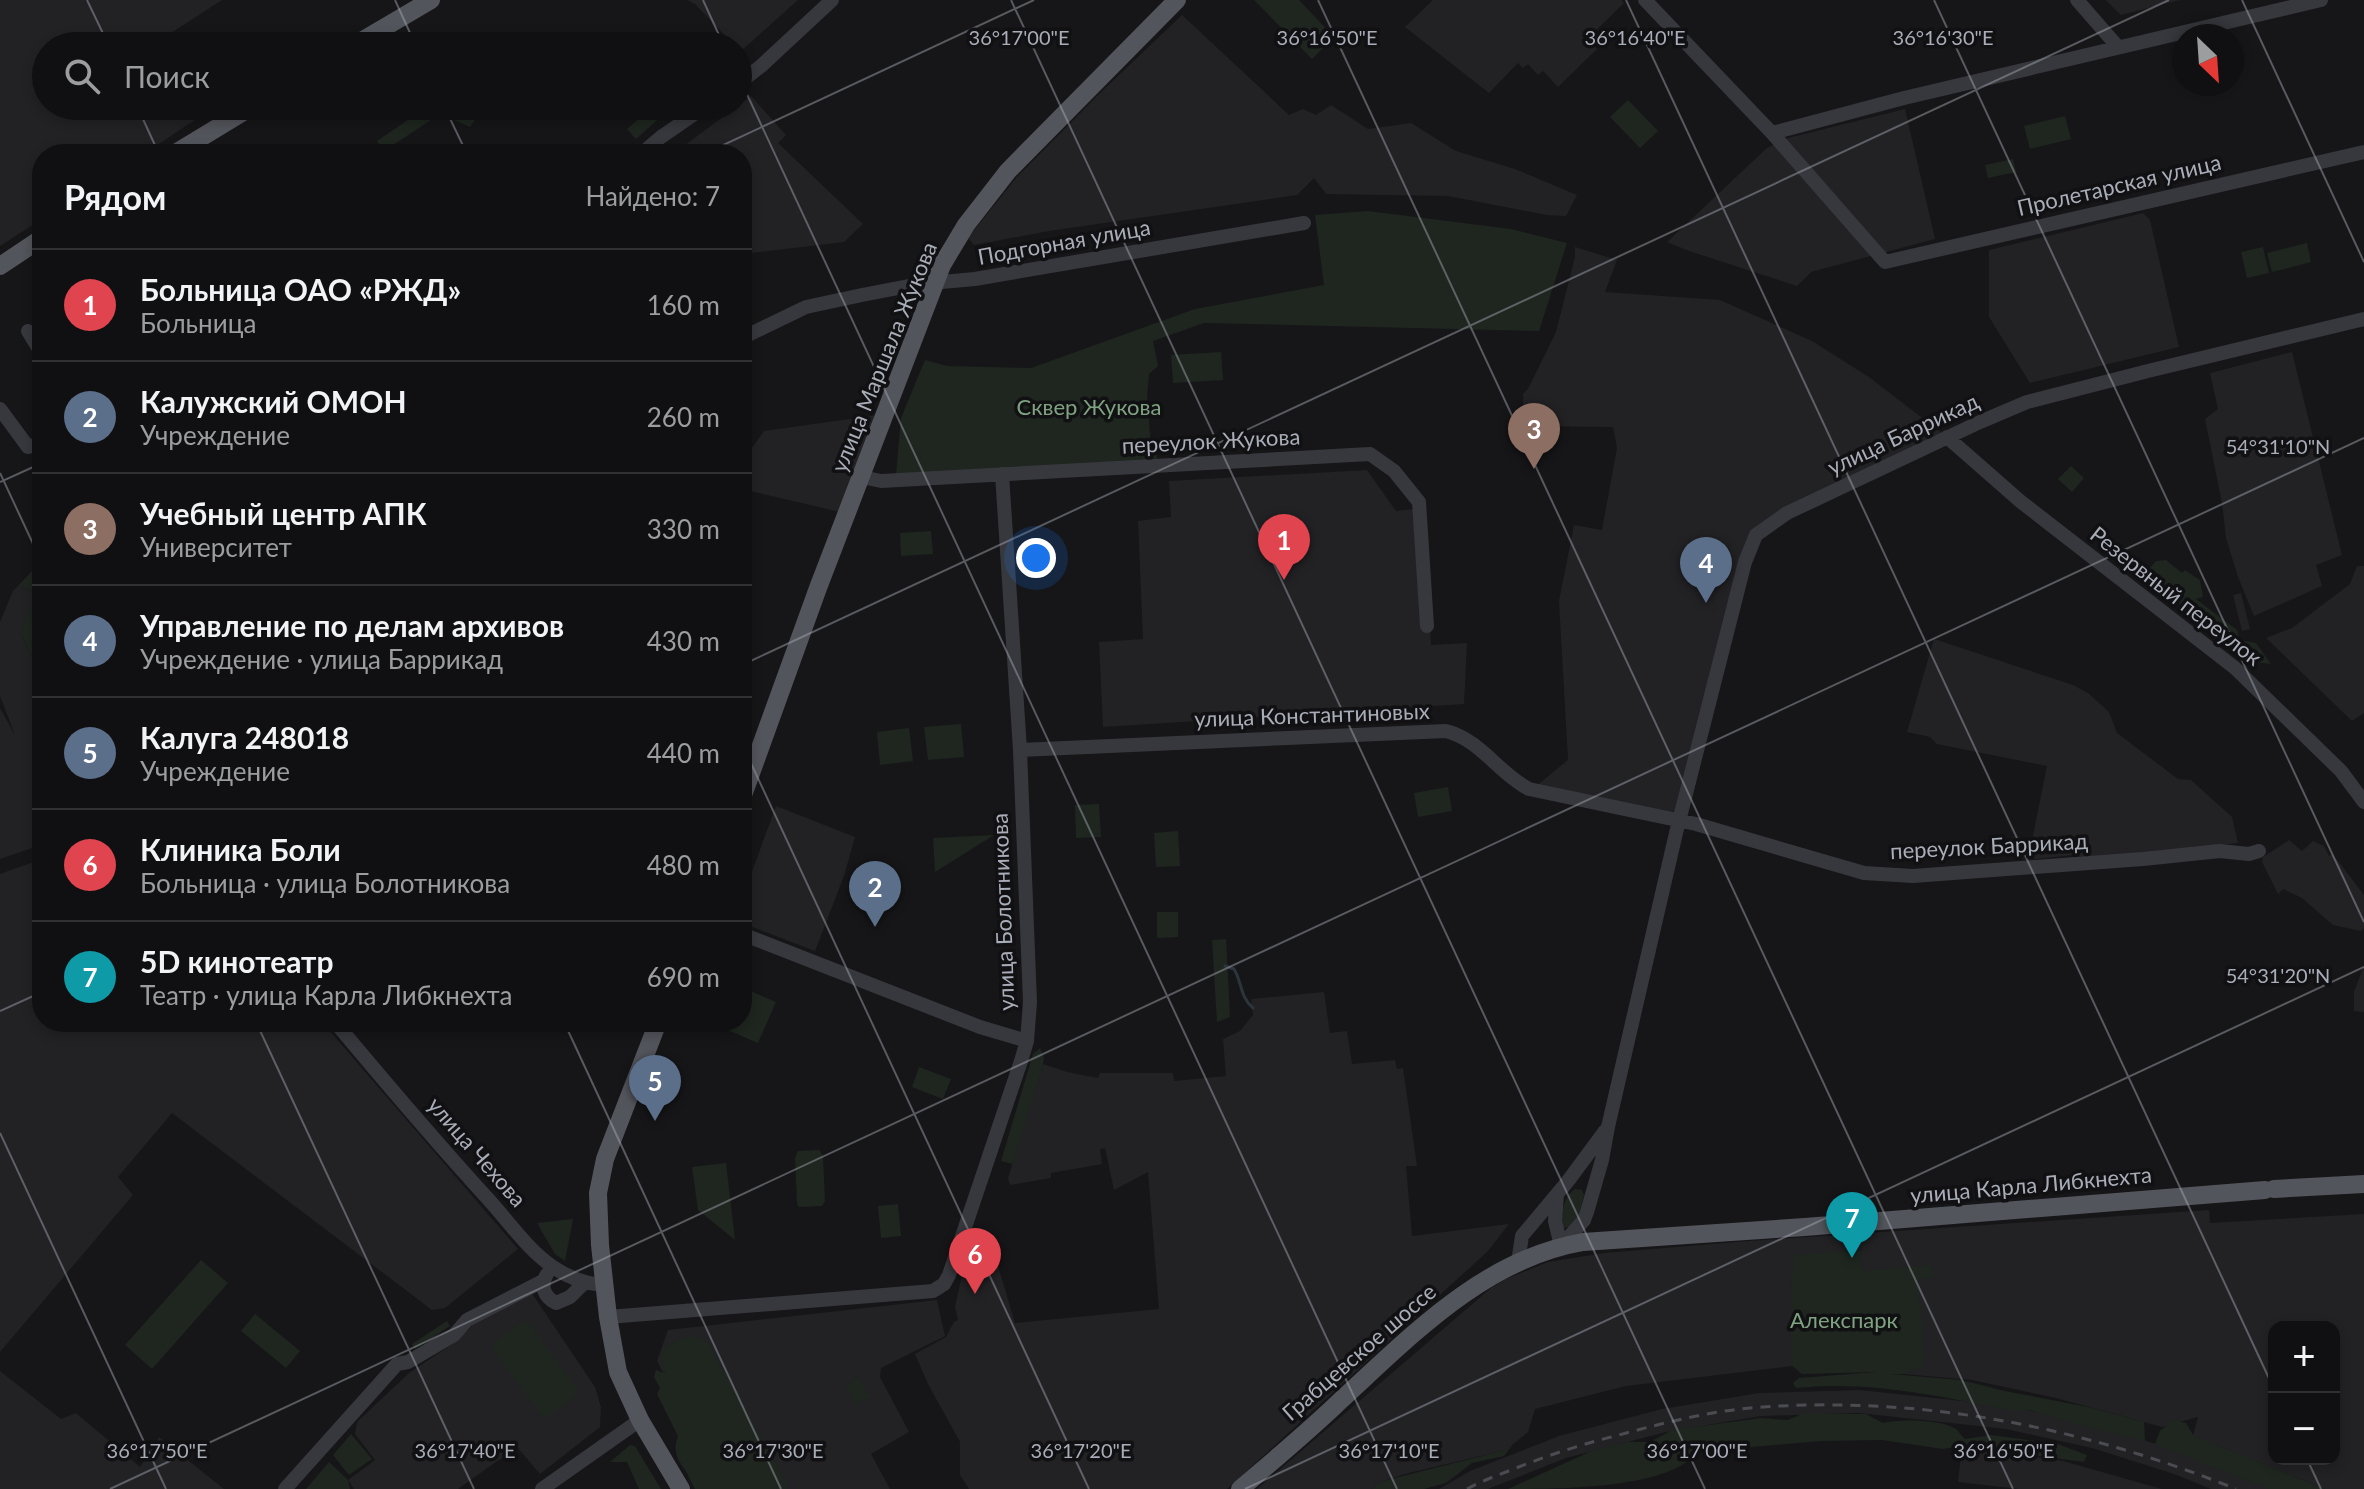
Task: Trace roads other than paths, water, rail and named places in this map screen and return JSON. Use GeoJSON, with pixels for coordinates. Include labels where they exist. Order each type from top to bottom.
{"type":"FeatureCollection","features":[{"type":"Feature","properties":{"kind":"main road"},"geometry":{"type":"LineString","coordinates":[[377,32],[431,0]]}},
{"type":"Feature","properties":{"kind":"main road","name":"улица Маршала Жукова"},"geometry":{"type":"LineString","coordinates":[[752,770],[813,601],[942,265],[966,225],[1008,171],[1177,0]]}},
{"type":"Feature","properties":{"kind":"main road"},"geometry":{"type":"LineString","coordinates":[[190,144],[230,120]]}},
{"type":"Feature","properties":{"kind":"main road"},"geometry":{"type":"LineString","coordinates":[[0,266],[32,245]]}},
{"type":"Feature","properties":{"kind":"main road"},"geometry":{"type":"LineString","coordinates":[[654,1032],[605,1159],[598,1193],[600,1245],[618,1372],[640,1420],[681,1489]]}},
{"type":"Feature","properties":{"kind":"main road","name":"улица Карла Либкнехта"},"geometry":{"type":"LineString","coordinates":[[1518,1262],[1561,1246],[1603,1242],[2364,1184]]}},
{"type":"Feature","properties":{"kind":"main road","name":"Грабцевское шоссе"},"geometry":{"type":"LineString","coordinates":[[1240,1489],[1457,1298],[1484,1279],[1518,1262]]}},
{"type":"Feature","properties":{"kind":"street"},"geometry":{"type":"LineString","coordinates":[[752,73],[832,0]]}},
{"type":"Feature","properties":{"kind":"street"},"geometry":{"type":"LineString","coordinates":[[1645,0],[1772,133],[1876,105],[2321,0]]}},
{"type":"Feature","properties":{"kind":"street"},"geometry":{"type":"LineString","coordinates":[[2077,0],[2118,47]]}},
{"type":"Feature","properties":{"kind":"street"},"geometry":{"type":"LineString","coordinates":[[653,144],[686,120]]}},
{"type":"Feature","properties":{"kind":"street","name":"Пролетарская улица"},"geometry":{"type":"LineString","coordinates":[[1772,133],[1885,262],[2364,152]]}},
{"type":"Feature","properties":{"kind":"street","name":"Подгорная улица"},"geometry":{"type":"LineString","coordinates":[[752,329],[806,307],[936,282],[975,279],[1304,223]]}},
{"type":"Feature","properties":{"kind":"street","name":"улица Баррикад"},"geometry":{"type":"LineString","coordinates":[[1679,821],[1745,562],[1756,535],[1787,513],[2027,402],[2364,319]]}},
{"type":"Feature","properties":{"kind":"street"},"geometry":{"type":"LineString","coordinates":[[28,331],[32,338]]}},
{"type":"Feature","properties":{"kind":"street"},"geometry":{"type":"LineString","coordinates":[[0,409],[32,442]]}},
{"type":"Feature","properties":{"kind":"street","name":"Резервный переулок"},"geometry":{"type":"LineString","coordinates":[[1947,437],[2020,501],[2235,668],[2341,771],[2364,802]]}},
{"type":"Feature","properties":{"kind":"street","name":"переулок Жукова"},"geometry":{"type":"LineString","coordinates":[[862,477],[881,481],[1370,454],[1394,471],[1419,502],[1427,626]]}},
{"type":"Feature","properties":{"kind":"street","name":"улица Болотникова"},"geometry":{"type":"LineString","coordinates":[[608,1317],[933,1291],[944,1284],[949,1275],[1027,1041],[1030,1002],[1020,750],[1002,474]]}},
{"type":"Feature","properties":{"kind":"street","name":"улица Константиновых"},"geometry":{"type":"LineString","coordinates":[[1020,750],[1446,731],[1467,739],[1517,783],[1529,789],[1679,821]]}},
{"type":"Feature","properties":{"kind":"street"},"geometry":{"type":"LineString","coordinates":[[1561,1246],[1584,1220],[1602,1160],[1679,821]]}},
{"type":"Feature","properties":{"kind":"street","name":"переулок Баррикад"},"geometry":{"type":"LineString","coordinates":[[1679,821],[1864,873],[1913,876],[2220,851],[2249,854],[2259,851]]}},
{"type":"Feature","properties":{"kind":"street"},"geometry":{"type":"LineString","coordinates":[[752,938],[980,1027],[1027,1041]]}},
{"type":"Feature","properties":{"kind":"street","name":"улица Чехова"},"geometry":{"type":"LineString","coordinates":[[344,1032],[538,1254],[552,1266],[584,1283],[605,1285]]}},
{"type":"Feature","properties":{"kind":"street"},"geometry":{"type":"LineString","coordinates":[[1518,1262],[1522,1236],[1608,1127]]}},
{"type":"Feature","properties":{"kind":"street"},"geometry":{"type":"LineString","coordinates":[[1568,1181],[1582,1183],[1591,1194]]}},
{"type":"Feature","properties":{"kind":"street"},"geometry":{"type":"LineString","coordinates":[[1557,1194],[1555,1221],[1561,1246]]}},
{"type":"Feature","properties":{"kind":"street"},"geometry":{"type":"LineString","coordinates":[[1587,1212],[1603,1242]]}},
{"type":"Feature","properties":{"kind":"street"},"geometry":{"type":"LineString","coordinates":[[552,1266],[543,1281],[543,1290],[548,1299],[556,1303],[570,1297],[584,1283]]}},
{"type":"Feature","properties":{"kind":"street"},"geometry":{"type":"LineString","coordinates":[[285,1489],[397,1364],[408,1362],[454,1335],[467,1320],[543,1281]]}},
{"type":"Feature","properties":{"kind":"street"},"geometry":{"type":"LineString","coordinates":[[542,1489],[640,1420]]}},
{"type":"Feature","properties":{"kind":"waterway"},"geometry":{"type":"LineString","coordinates":[[1225,966],[1234,969],[1253,1008]]}},
{"type":"Feature","properties":{"kind":"railway"},"geometry":{"type":"LineString","coordinates":[[1467,1489],[1563,1451],[1670,1422],[1744,1409],[1824,1405],[1944,1412],[2063,1433],[2121,1449],[2236,1489]]}},
{"type":"Feature","properties":{"kind":"place","name":"Учебный центр АПК"},"geometry":{"type":"Point","coordinates":[1534,469]}},
{"type":"Feature","properties":{"kind":"place","name":"Больница ОАО «РЖД»"},"geometry":{"type":"Point","coordinates":[1284,580]}},
{"type":"Feature","properties":{"kind":"place","name":"Управление по делам архивов"},"geometry":{"type":"Point","coordinates":[1706,603]}},
{"type":"Feature","properties":{"kind":"place","name":"Калужский ОМОН"},"geometry":{"type":"Point","coordinates":[875,927]}},
{"type":"Feature","properties":{"kind":"place","name":"Калуга 248018"},"geometry":{"type":"Point","coordinates":[655,1121]}},
{"type":"Feature","properties":{"kind":"place","name":"5D кинотеатр"},"geometry":{"type":"Point","coordinates":[1852,1258]}},
{"type":"Feature","properties":{"kind":"place","name":"Клиника Боли"},"geometry":{"type":"Point","coordinates":[975,1294]}},
{"type":"Feature","properties":{"kind":"park label","name":"Сквер Жукова"},"geometry":{"type":"Point","coordinates":[1089,407]}},
{"type":"Feature","properties":{"kind":"park label","name":"Алекспарк"},"geometry":{"type":"Point","coordinates":[1844,1320]}}]}
